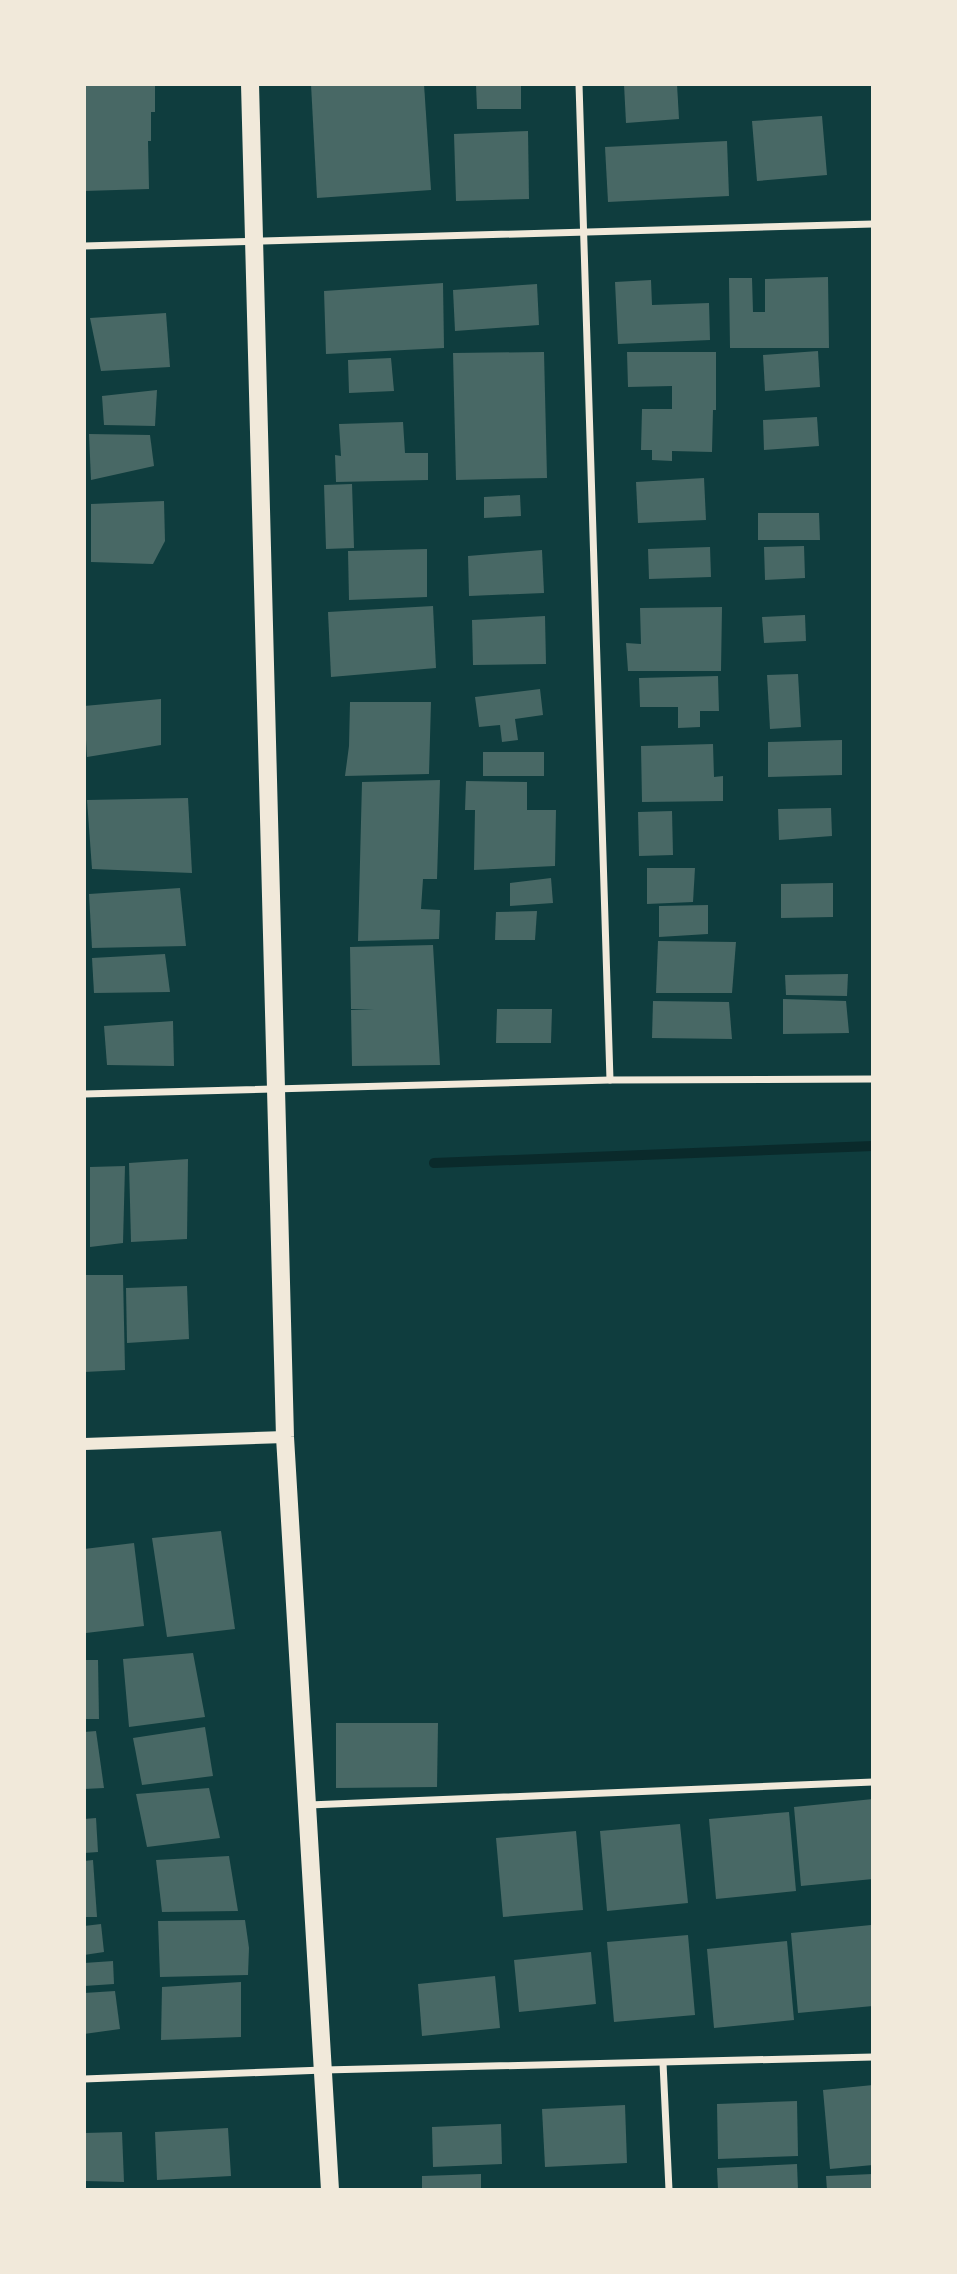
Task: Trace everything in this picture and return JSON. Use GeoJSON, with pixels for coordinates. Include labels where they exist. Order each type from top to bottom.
{"type":"FeatureCollection","features":[{"type":"Feature","properties":{"kind":"main road"},"geometry":{"type":"LineString","coordinates":[[250,84],[285,1437],[330,2190]]}},
{"type":"Feature","properties":{"kind":"street"},"geometry":{"type":"LineString","coordinates":[[579,84],[610,1080]]}},
{"type":"Feature","properties":{"kind":"street"},"geometry":{"type":"LineString","coordinates":[[84,246],[873,224]]}},
{"type":"Feature","properties":{"kind":"street"},"geometry":{"type":"LineString","coordinates":[[84,1094],[610,1080],[873,1079]]}},
{"type":"Feature","properties":{"kind":"street"},"geometry":{"type":"LineString","coordinates":[[84,1444],[285,1437]]}},
{"type":"Feature","properties":{"kind":"street"},"geometry":{"type":"LineString","coordinates":[[308,1805],[873,1782]]}},
{"type":"Feature","properties":{"kind":"street"},"geometry":{"type":"LineString","coordinates":[[84,2079],[324,2070],[873,2057]]}},
{"type":"Feature","properties":{"kind":"street"},"geometry":{"type":"LineString","coordinates":[[663,2063],[669,2190]]}},
{"type":"Feature","properties":{"kind":"building"},"geometry":{"type":"Polygon","coordinates":[[[84,84],[155,84],[155,112],[151,112],[151,141],[148,141],[149,189],[84,191],[84,84]]]}},
{"type":"Feature","properties":{"kind":"building"},"geometry":{"type":"Polygon","coordinates":[[[311,84],[424,84],[431,190],[317,198],[311,84]]]}},
{"type":"Feature","properties":{"kind":"building"},"geometry":{"type":"Polygon","coordinates":[[[476,84],[521,84],[521,109],[477,109],[476,84]]]}},
{"type":"Feature","properties":{"kind":"building"},"geometry":{"type":"Polygon","coordinates":[[[624,84],[677,84],[679,119],[626,123],[624,84]]]}},
{"type":"Feature","properties":{"kind":"building"},"geometry":{"type":"Polygon","coordinates":[[[822,116],[827,175],[757,181],[752,121],[822,116]]]}},
{"type":"Feature","properties":{"kind":"building"},"geometry":{"type":"Polygon","coordinates":[[[528,131],[529,199],[456,201],[454,134],[528,131]]]}},
{"type":"Feature","properties":{"kind":"building"},"geometry":{"type":"Polygon","coordinates":[[[727,141],[729,196],[608,202],[605,147],[727,141]]]}},
{"type":"Feature","properties":{"kind":"building"},"geometry":{"type":"Polygon","coordinates":[[[828,277],[829,348],[730,348],[729,278],[752,278],[753,312],[765,312],[765,279],[828,277]]]}},
{"type":"Feature","properties":{"kind":"building"},"geometry":{"type":"Polygon","coordinates":[[[651,280],[652,305],[709,303],[710,340],[618,344],[615,282],[651,280]]]}},
{"type":"Feature","properties":{"kind":"building"},"geometry":{"type":"Polygon","coordinates":[[[443,283],[444,348],[326,354],[324,291],[443,283]]]}},
{"type":"Feature","properties":{"kind":"building"},"geometry":{"type":"Polygon","coordinates":[[[537,284],[539,325],[455,331],[453,290],[537,284]]]}},
{"type":"Feature","properties":{"kind":"building"},"geometry":{"type":"Polygon","coordinates":[[[166,313],[170,367],[101,371],[90,318],[166,313]]]}},
{"type":"Feature","properties":{"kind":"building"},"geometry":{"type":"Polygon","coordinates":[[[818,351],[820,387],[765,391],[763,355],[818,351]]]}},
{"type":"Feature","properties":{"kind":"building"},"geometry":{"type":"Polygon","coordinates":[[[544,352],[547,478],[456,480],[453,353],[544,352]]]}},
{"type":"Feature","properties":{"kind":"building"},"geometry":{"type":"Polygon","coordinates":[[[627,352],[716,352],[716,410],[713,410],[712,452],[672,451],[672,461],[652,460],[652,450],[641,450],[642,409],[672,409],[672,386],[628,387],[627,352]]]}},
{"type":"Feature","properties":{"kind":"building"},"geometry":{"type":"Polygon","coordinates":[[[391,358],[394,391],[349,393],[348,360],[391,358]]]}},
{"type":"Feature","properties":{"kind":"building"},"geometry":{"type":"Polygon","coordinates":[[[157,390],[155,426],[104,425],[102,396],[157,390]]]}},
{"type":"Feature","properties":{"kind":"building"},"geometry":{"type":"Polygon","coordinates":[[[817,417],[819,446],[764,450],[763,420],[817,417]]]}},
{"type":"Feature","properties":{"kind":"building"},"geometry":{"type":"Polygon","coordinates":[[[403,422],[405,453],[428,453],[428,480],[336,482],[335,455],[341,456],[339,424],[403,422]]]}},
{"type":"Feature","properties":{"kind":"building"},"geometry":{"type":"Polygon","coordinates":[[[89,434],[150,435],[154,466],[91,480],[89,434]]]}},
{"type":"Feature","properties":{"kind":"building"},"geometry":{"type":"Polygon","coordinates":[[[704,478],[706,520],[638,523],[636,482],[704,478]]]}},
{"type":"Feature","properties":{"kind":"building"},"geometry":{"type":"Polygon","coordinates":[[[352,484],[354,548],[326,549],[324,485],[352,484]]]}},
{"type":"Feature","properties":{"kind":"building"},"geometry":{"type":"Polygon","coordinates":[[[520,495],[521,516],[484,518],[484,497],[520,495]]]}},
{"type":"Feature","properties":{"kind":"building"},"geometry":{"type":"Polygon","coordinates":[[[164,501],[165,541],[153,564],[91,562],[91,504],[164,501]]]}},
{"type":"Feature","properties":{"kind":"building"},"geometry":{"type":"Polygon","coordinates":[[[758,513],[819,513],[820,540],[758,540],[758,513]]]}},
{"type":"Feature","properties":{"kind":"building"},"geometry":{"type":"Polygon","coordinates":[[[804,546],[805,578],[765,580],[764,547],[804,546]]]}},
{"type":"Feature","properties":{"kind":"building"},"geometry":{"type":"Polygon","coordinates":[[[710,547],[711,577],[649,579],[648,549],[710,547]]]}},
{"type":"Feature","properties":{"kind":"building"},"geometry":{"type":"Polygon","coordinates":[[[427,549],[427,597],[349,600],[348,551],[427,549]]]}},
{"type":"Feature","properties":{"kind":"building"},"geometry":{"type":"Polygon","coordinates":[[[542,550],[544,593],[469,596],[468,556],[542,550]]]}},
{"type":"Feature","properties":{"kind":"building"},"geometry":{"type":"Polygon","coordinates":[[[433,606],[436,668],[331,677],[328,612],[433,606]]]}},
{"type":"Feature","properties":{"kind":"building"},"geometry":{"type":"Polygon","coordinates":[[[722,607],[721,671],[628,671],[626,643],[641,644],[640,608],[722,607]]]}},
{"type":"Feature","properties":{"kind":"building"},"geometry":{"type":"Polygon","coordinates":[[[805,615],[806,641],[764,643],[762,617],[805,615]]]}},
{"type":"Feature","properties":{"kind":"building"},"geometry":{"type":"Polygon","coordinates":[[[545,616],[546,664],[473,665],[472,620],[545,616]]]}},
{"type":"Feature","properties":{"kind":"building"},"geometry":{"type":"Polygon","coordinates":[[[798,674],[801,727],[770,729],[767,675],[798,674]]]}},
{"type":"Feature","properties":{"kind":"building"},"geometry":{"type":"Polygon","coordinates":[[[718,676],[719,711],[700,711],[700,727],[678,728],[678,707],[640,707],[639,678],[718,676]]]}},
{"type":"Feature","properties":{"kind":"building"},"geometry":{"type":"Polygon","coordinates":[[[540,689],[543,715],[515,719],[518,740],[502,742],[500,725],[479,727],[475,697],[540,689]]]}},
{"type":"Feature","properties":{"kind":"building"},"geometry":{"type":"Polygon","coordinates":[[[161,699],[161,745],[87,757],[84,706],[161,699]]]}},
{"type":"Feature","properties":{"kind":"building"},"geometry":{"type":"Polygon","coordinates":[[[350,702],[431,702],[429,774],[345,776],[350,702]]]}},
{"type":"Feature","properties":{"kind":"building"},"geometry":{"type":"Polygon","coordinates":[[[842,740],[842,775],[768,777],[768,742],[842,740]]]}},
{"type":"Feature","properties":{"kind":"building"},"geometry":{"type":"Polygon","coordinates":[[[713,744],[714,777],[723,776],[723,801],[642,802],[641,746],[713,744]]]}},
{"type":"Feature","properties":{"kind":"building"},"geometry":{"type":"Polygon","coordinates":[[[483,752],[544,752],[544,776],[483,776],[483,752]]]}},
{"type":"Feature","properties":{"kind":"building"},"geometry":{"type":"Polygon","coordinates":[[[440,780],[437,879],[423,879],[421,909],[440,910],[439,939],[358,941],[362,782],[440,780]]]}},
{"type":"Feature","properties":{"kind":"building"},"geometry":{"type":"Polygon","coordinates":[[[466,781],[527,782],[527,810],[556,810],[555,866],[474,870],[475,810],[465,810],[466,781]]]}},
{"type":"Feature","properties":{"kind":"building"},"geometry":{"type":"Polygon","coordinates":[[[188,798],[192,873],[92,869],[87,800],[188,798]]]}},
{"type":"Feature","properties":{"kind":"building"},"geometry":{"type":"Polygon","coordinates":[[[831,808],[832,836],[779,840],[778,809],[831,808]]]}},
{"type":"Feature","properties":{"kind":"building"},"geometry":{"type":"Polygon","coordinates":[[[672,811],[673,855],[639,856],[638,812],[672,811]]]}},
{"type":"Feature","properties":{"kind":"building"},"geometry":{"type":"Polygon","coordinates":[[[647,868],[695,868],[693,902],[647,904],[647,868]]]}},
{"type":"Feature","properties":{"kind":"building"},"geometry":{"type":"Polygon","coordinates":[[[551,878],[553,903],[510,906],[510,883],[551,878]]]}},
{"type":"Feature","properties":{"kind":"building"},"geometry":{"type":"Polygon","coordinates":[[[833,883],[833,917],[781,918],[781,884],[833,883]]]}},
{"type":"Feature","properties":{"kind":"building"},"geometry":{"type":"Polygon","coordinates":[[[180,888],[186,946],[92,948],[89,894],[180,888]]]}},
{"type":"Feature","properties":{"kind":"building"},"geometry":{"type":"Polygon","coordinates":[[[708,905],[708,934],[659,937],[659,906],[708,905]]]}},
{"type":"Feature","properties":{"kind":"building"},"geometry":{"type":"Polygon","coordinates":[[[537,911],[535,940],[495,940],[496,912],[537,911]]]}},
{"type":"Feature","properties":{"kind":"building"},"geometry":{"type":"Polygon","coordinates":[[[658,941],[736,942],[732,993],[656,993],[658,941]]]}},
{"type":"Feature","properties":{"kind":"building"},"geometry":{"type":"Polygon","coordinates":[[[433,945],[440,1065],[352,1066],[351,1010],[374,1009],[351,1009],[350,947],[433,945]]]}},
{"type":"Feature","properties":{"kind":"building"},"geometry":{"type":"Polygon","coordinates":[[[165,954],[170,992],[94,993],[92,958],[165,954]]]}},
{"type":"Feature","properties":{"kind":"building"},"geometry":{"type":"Polygon","coordinates":[[[848,974],[847,996],[786,995],[785,975],[848,974]]]}},
{"type":"Feature","properties":{"kind":"building"},"geometry":{"type":"Polygon","coordinates":[[[783,999],[846,1001],[849,1033],[783,1034],[783,999]]]}},
{"type":"Feature","properties":{"kind":"building"},"geometry":{"type":"Polygon","coordinates":[[[653,1001],[729,1002],[732,1039],[652,1038],[653,1001]]]}},
{"type":"Feature","properties":{"kind":"building"},"geometry":{"type":"Polygon","coordinates":[[[497,1009],[552,1009],[551,1043],[496,1043],[497,1009]]]}},
{"type":"Feature","properties":{"kind":"building"},"geometry":{"type":"Polygon","coordinates":[[[173,1021],[174,1066],[107,1065],[104,1026],[173,1021]]]}},
{"type":"Feature","properties":{"kind":"building"},"geometry":{"type":"Polygon","coordinates":[[[188,1159],[187,1239],[131,1242],[129,1163],[188,1159]]]}},
{"type":"Feature","properties":{"kind":"building"},"geometry":{"type":"Polygon","coordinates":[[[125,1166],[123,1243],[90,1247],[90,1167],[125,1166]]]}},
{"type":"Feature","properties":{"kind":"building"},"geometry":{"type":"Polygon","coordinates":[[[84,1275],[123,1275],[125,1370],[84,1372],[84,1275]]]}},
{"type":"Feature","properties":{"kind":"building"},"geometry":{"type":"Polygon","coordinates":[[[187,1286],[189,1339],[127,1343],[126,1288],[187,1286]]]}},
{"type":"Feature","properties":{"kind":"building"},"geometry":{"type":"Polygon","coordinates":[[[221,1531],[235,1629],[167,1637],[152,1538],[221,1531]]]}},
{"type":"Feature","properties":{"kind":"building"},"geometry":{"type":"Polygon","coordinates":[[[134,1543],[144,1626],[86,1633],[84,1549],[134,1543]]]}},
{"type":"Feature","properties":{"kind":"building"},"geometry":{"type":"Polygon","coordinates":[[[193,1653],[205,1717],[129,1727],[123,1659],[193,1653]]]}},
{"type":"Feature","properties":{"kind":"building"},"geometry":{"type":"Polygon","coordinates":[[[84,1660],[98,1660],[99,1719],[84,1719],[84,1660]]]}},
{"type":"Feature","properties":{"kind":"building"},"geometry":{"type":"Polygon","coordinates":[[[336,1723],[438,1723],[437,1787],[336,1788],[336,1723]]]}},
{"type":"Feature","properties":{"kind":"building"},"geometry":{"type":"Polygon","coordinates":[[[205,1727],[213,1776],[142,1785],[133,1738],[205,1727]]]}},
{"type":"Feature","properties":{"kind":"building"},"geometry":{"type":"Polygon","coordinates":[[[96,1731],[104,1788],[84,1789],[84,1732],[96,1731]]]}},
{"type":"Feature","properties":{"kind":"building"},"geometry":{"type":"Polygon","coordinates":[[[209,1788],[220,1838],[147,1847],[136,1794],[209,1788]]]}},
{"type":"Feature","properties":{"kind":"building"},"geometry":{"type":"Polygon","coordinates":[[[873,1799],[873,1879],[801,1886],[794,1807],[873,1799]]]}},
{"type":"Feature","properties":{"kind":"building"},"geometry":{"type":"Polygon","coordinates":[[[789,1812],[796,1891],[716,1899],[709,1819],[789,1812]]]}},
{"type":"Feature","properties":{"kind":"building"},"geometry":{"type":"Polygon","coordinates":[[[96,1818],[98,1852],[84,1853],[84,1819],[96,1818]]]}},
{"type":"Feature","properties":{"kind":"building"},"geometry":{"type":"Polygon","coordinates":[[[680,1824],[688,1903],[607,1911],[600,1831],[680,1824]]]}},
{"type":"Feature","properties":{"kind":"building"},"geometry":{"type":"Polygon","coordinates":[[[576,1831],[583,1910],[503,1917],[496,1838],[576,1831]]]}},
{"type":"Feature","properties":{"kind":"building"},"geometry":{"type":"Polygon","coordinates":[[[229,1856],[238,1911],[162,1912],[156,1860],[229,1856]]]}},
{"type":"Feature","properties":{"kind":"building"},"geometry":{"type":"Polygon","coordinates":[[[93,1860],[97,1917],[84,1917],[84,1861],[93,1860]]]}},
{"type":"Feature","properties":{"kind":"building"},"geometry":{"type":"Polygon","coordinates":[[[245,1920],[249,1948],[248,1975],[160,1977],[158,1921],[245,1920]]]}},
{"type":"Feature","properties":{"kind":"building"},"geometry":{"type":"Polygon","coordinates":[[[101,1924],[104,1952],[84,1955],[84,1926],[101,1924]]]}},
{"type":"Feature","properties":{"kind":"building"},"geometry":{"type":"Polygon","coordinates":[[[871,1925],[873,2006],[798,2013],[791,1933],[871,1925]]]}},
{"type":"Feature","properties":{"kind":"building"},"geometry":{"type":"Polygon","coordinates":[[[688,1935],[695,2015],[614,2022],[607,1942],[688,1935]]]}},
{"type":"Feature","properties":{"kind":"building"},"geometry":{"type":"Polygon","coordinates":[[[787,1941],[794,2020],[714,2028],[707,1949],[787,1941]]]}},
{"type":"Feature","properties":{"kind":"building"},"geometry":{"type":"Polygon","coordinates":[[[591,1952],[596,2004],[519,2012],[514,1960],[591,1952]]]}},
{"type":"Feature","properties":{"kind":"building"},"geometry":{"type":"Polygon","coordinates":[[[113,1961],[114,1984],[84,1986],[84,1963],[113,1961]]]}},
{"type":"Feature","properties":{"kind":"building"},"geometry":{"type":"Polygon","coordinates":[[[495,1976],[500,2028],[422,2036],[418,1984],[495,1976]]]}},
{"type":"Feature","properties":{"kind":"building"},"geometry":{"type":"Polygon","coordinates":[[[241,1982],[241,2037],[161,2040],[162,1987],[241,1982]]]}},
{"type":"Feature","properties":{"kind":"building"},"geometry":{"type":"Polygon","coordinates":[[[115,1991],[120,2029],[84,2034],[84,1993],[115,1991]]]}},
{"type":"Feature","properties":{"kind":"building"},"geometry":{"type":"Polygon","coordinates":[[[873,2085],[873,2165],[830,2169],[823,2090],[873,2085]]]}},
{"type":"Feature","properties":{"kind":"building"},"geometry":{"type":"Polygon","coordinates":[[[797,2101],[798,2156],[718,2159],[717,2104],[797,2101]]]}},
{"type":"Feature","properties":{"kind":"building"},"geometry":{"type":"Polygon","coordinates":[[[625,2105],[627,2163],[545,2167],[542,2109],[625,2105]]]}},
{"type":"Feature","properties":{"kind":"building"},"geometry":{"type":"Polygon","coordinates":[[[501,2124],[502,2164],[433,2167],[432,2127],[501,2124]]]}},
{"type":"Feature","properties":{"kind":"building"},"geometry":{"type":"Polygon","coordinates":[[[228,2128],[231,2176],[157,2180],[155,2132],[228,2128]]]}},
{"type":"Feature","properties":{"kind":"building"},"geometry":{"type":"Polygon","coordinates":[[[122,2132],[124,2182],[84,2181],[84,2133],[122,2132]]]}},
{"type":"Feature","properties":{"kind":"building"},"geometry":{"type":"Polygon","coordinates":[[[797,2164],[798,2190],[718,2190],[717,2168],[797,2164]]]}},
{"type":"Feature","properties":{"kind":"building"},"geometry":{"type":"Polygon","coordinates":[[[481,2174],[481,2190],[422,2190],[422,2176],[481,2174]]]}},
{"type":"Feature","properties":{"kind":"building"},"geometry":{"type":"Polygon","coordinates":[[[873,2174],[873,2190],[827,2190],[826,2176],[873,2174]]]}},
{"type":"Feature","properties":{"kind":"waterway"},"geometry":{"type":"LineString","coordinates":[[434,1163],[873,1146]]}}]}
